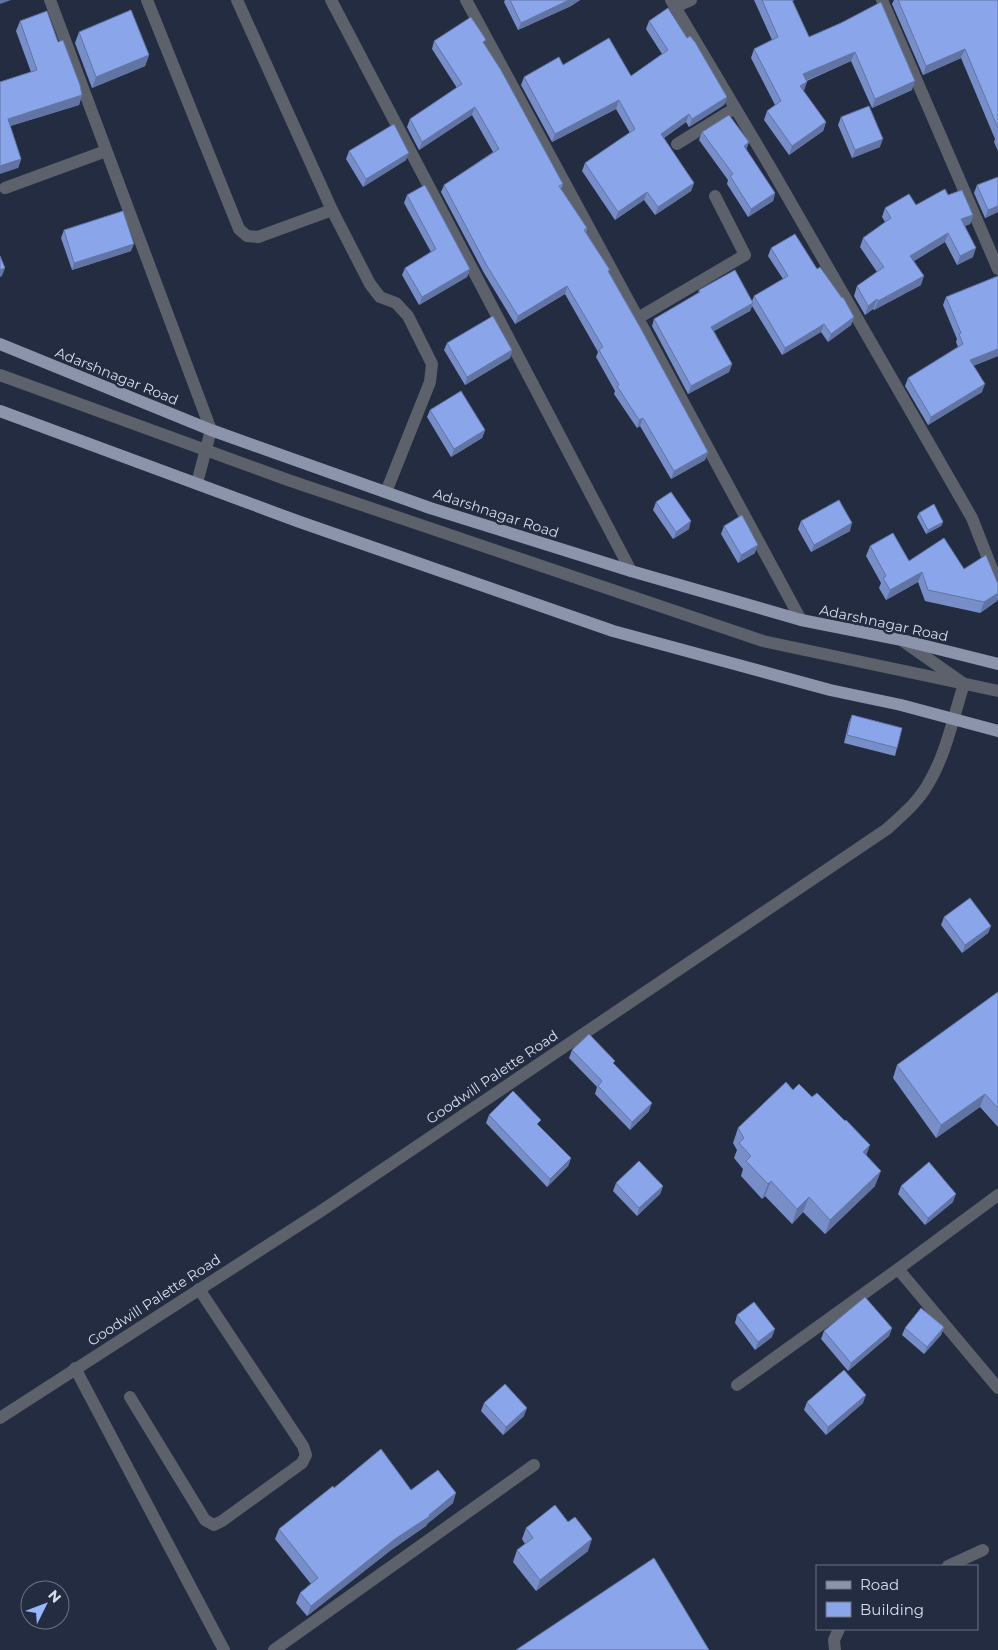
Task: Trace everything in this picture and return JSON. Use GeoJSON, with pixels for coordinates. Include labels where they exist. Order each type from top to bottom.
{"type":"FeatureCollection","features":[{"type":"Feature","properties":{"kind":"main road","name":"Adarshnagar Road"},"geometry":{"type":"LineString","coordinates":[[0,344],[211,430],[430,508],[631,571],[801,620],[902,640],[998,664]]}},
{"type":"Feature","properties":{"kind":"main road"},"geometry":{"type":"LineString","coordinates":[[0,411],[309,525],[613,631],[830,690],[901,705],[996,731]]}},
{"type":"Feature","properties":{"kind":"street"},"geometry":{"type":"LineString","coordinates":[[50,0],[211,430],[197,484]]}},
{"type":"Feature","properties":{"kind":"street"},"geometry":{"type":"LineString","coordinates":[[148,0],[239,228],[246,236],[258,237],[332,210]]}},
{"type":"Feature","properties":{"kind":"street"},"geometry":{"type":"LineString","coordinates":[[237,0],[332,210],[370,284],[380,297],[396,303],[408,316],[424,343],[432,364],[430,382],[386,492]]}},
{"type":"Feature","properties":{"kind":"street"},"geometry":{"type":"LineString","coordinates":[[331,0],[631,571]]}},
{"type":"Feature","properties":{"kind":"street"},"geometry":{"type":"LineString","coordinates":[[466,0],[801,620]]}},
{"type":"Feature","properties":{"kind":"street"},"geometry":{"type":"LineString","coordinates":[[691,0],[673,3],[972,518],[998,584]]}},
{"type":"Feature","properties":{"kind":"street"},"geometry":{"type":"LineString","coordinates":[[882,0],[998,270]]}},
{"type":"Feature","properties":{"kind":"street"},"geometry":{"type":"LineString","coordinates":[[677,144],[735,108]]}},
{"type":"Feature","properties":{"kind":"street"},"geometry":{"type":"LineString","coordinates":[[5,188],[106,151]]}},
{"type":"Feature","properties":{"kind":"street"},"geometry":{"type":"LineString","coordinates":[[638,318],[745,254],[714,196]]}},
{"type":"Feature","properties":{"kind":"street"},"geometry":{"type":"LineString","coordinates":[[0,375],[288,480],[763,641],[998,691]]}},
{"type":"Feature","properties":{"kind":"street"},"geometry":{"type":"LineString","coordinates":[[902,640],[964,684]]}},
{"type":"Feature","properties":{"kind":"street","name":"Goodwill Palette Road"},"geometry":{"type":"LineString","coordinates":[[0,1418],[321,1210],[887,829],[927,787],[946,749],[953,718],[964,684]]}},
{"type":"Feature","properties":{"kind":"street"},"geometry":{"type":"LineString","coordinates":[[737,1385],[898,1270],[998,1195]]}},
{"type":"Feature","properties":{"kind":"street"},"geometry":{"type":"LineString","coordinates":[[898,1270],[998,1388]]}},
{"type":"Feature","properties":{"kind":"street"},"geometry":{"type":"LineString","coordinates":[[130,1397],[205,1520],[214,1524],[222,1521],[302,1463],[306,1455],[303,1446],[199,1289]]}},
{"type":"Feature","properties":{"kind":"street"},"geometry":{"type":"LineString","coordinates":[[75,1368],[224,1650]]}},
{"type":"Feature","properties":{"kind":"street"},"geometry":{"type":"LineString","coordinates":[[274,1650],[534,1465]]}},
{"type":"Feature","properties":{"kind":"street"},"geometry":{"type":"LineString","coordinates":[[950,1565],[982,1550]]}},
{"type":"Feature","properties":{"kind":"street"},"geometry":{"type":"LineString","coordinates":[[835,1650],[834,1640],[839,1630]]}},
{"type":"Feature","properties":{"kind":"building"},"geometry":{"type":"Polygon","coordinates":[[[510,0],[569,0],[521,23],[510,0]]]}},
{"type":"Feature","properties":{"kind":"building"},"geometry":{"type":"Polygon","coordinates":[[[762,0],[792,0],[809,37],[881,2],[915,81],[875,99],[855,52],[803,74],[807,82],[800,86],[826,122],[792,146],[767,111],[781,101],[754,49],[778,37],[762,0]]]}},
{"type":"Feature","properties":{"kind":"building"},"geometry":{"type":"Polygon","coordinates":[[[898,0],[998,0],[998,128],[965,49],[926,66],[898,0]]]}},
{"type":"Feature","properties":{"kind":"building"},"geometry":{"type":"Polygon","coordinates":[[[668,8],[687,38],[690,36],[695,42],[727,97],[692,119],[689,114],[661,134],[694,183],[658,207],[647,192],[618,212],[585,163],[635,129],[619,100],[555,134],[524,77],[559,57],[563,65],[609,38],[631,76],[668,50],[649,21],[668,8]]]}},
{"type":"Feature","properties":{"kind":"building"},"geometry":{"type":"Polygon","coordinates":[[[131,10],[149,55],[96,77],[79,32],[131,10]]]}},
{"type":"Feature","properties":{"kind":"building"},"geometry":{"type":"Polygon","coordinates":[[[47,11],[58,42],[63,40],[82,95],[8,119],[21,159],[0,166],[0,82],[37,70],[20,21],[47,11]]]}},
{"type":"Feature","properties":{"kind":"building"},"geometry":{"type":"Polygon","coordinates":[[[471,17],[486,40],[483,42],[501,70],[563,184],[559,186],[587,228],[584,230],[610,270],[608,271],[708,452],[674,471],[643,418],[639,420],[617,386],[619,385],[599,350],[603,347],[567,286],[518,316],[487,266],[444,185],[499,149],[475,107],[422,142],[410,119],[462,84],[434,41],[471,17]]]}},
{"type":"Feature","properties":{"kind":"building"},"geometry":{"type":"Polygon","coordinates":[[[869,106],[883,139],[855,150],[841,117],[869,106]]]}},
{"type":"Feature","properties":{"kind":"building"},"geometry":{"type":"Polygon","coordinates":[[[729,115],[749,142],[744,146],[775,193],[751,209],[730,176],[733,174],[702,132],[729,115]]]}},
{"type":"Feature","properties":{"kind":"building"},"geometry":{"type":"Polygon","coordinates":[[[394,124],[409,153],[366,179],[349,151],[394,124]]]}},
{"type":"Feature","properties":{"kind":"building"},"geometry":{"type":"Polygon","coordinates":[[[998,177],[998,206],[988,210],[977,185],[998,177]]]}},
{"type":"Feature","properties":{"kind":"building"},"geometry":{"type":"Polygon","coordinates":[[[425,185],[470,269],[422,297],[405,268],[436,249],[407,195],[425,185]]]}},
{"type":"Feature","properties":{"kind":"building"},"geometry":{"type":"Polygon","coordinates":[[[945,189],[948,195],[962,190],[973,215],[961,219],[976,248],[960,256],[948,233],[910,256],[924,276],[878,301],[877,299],[868,306],[857,286],[884,267],[863,238],[891,218],[885,208],[909,194],[916,205],[945,189]]]}},
{"type":"Feature","properties":{"kind":"building"},"geometry":{"type":"Polygon","coordinates":[[[123,211],[134,244],[74,263],[64,230],[123,211]]]}},
{"type":"Feature","properties":{"kind":"building"},"geometry":{"type":"Polygon","coordinates":[[[795,234],[817,269],[820,267],[843,297],[854,317],[831,334],[824,324],[785,348],[754,296],[788,276],[771,248],[795,234]]]}},
{"type":"Feature","properties":{"kind":"building"},"geometry":{"type":"Polygon","coordinates":[[[0,256],[5,268],[0,270],[0,256]]]}},
{"type":"Feature","properties":{"kind":"building"},"geometry":{"type":"Polygon","coordinates":[[[735,270],[753,303],[711,327],[732,364],[691,386],[654,319],[700,292],[699,290],[735,270]]]}},
{"type":"Feature","properties":{"kind":"building"},"geometry":{"type":"Polygon","coordinates":[[[998,276],[998,349],[970,360],[985,384],[931,417],[908,378],[963,344],[959,334],[961,333],[946,297],[998,276]]]}},
{"type":"Feature","properties":{"kind":"building"},"geometry":{"type":"Polygon","coordinates":[[[493,316],[512,350],[467,377],[447,343],[493,316]]]}},
{"type":"Feature","properties":{"kind":"building"},"geometry":{"type":"Polygon","coordinates":[[[461,391],[485,430],[454,449],[430,410],[461,391]]]}},
{"type":"Feature","properties":{"kind":"building"},"geometry":{"type":"Polygon","coordinates":[[[671,492],[691,521],[676,532],[656,502],[671,492]]]}},
{"type":"Feature","properties":{"kind":"building"},"geometry":{"type":"Polygon","coordinates":[[[839,500],[852,523],[814,545],[801,521],[839,500]]]}},
{"type":"Feature","properties":{"kind":"building"},"geometry":{"type":"Polygon","coordinates":[[[934,504],[943,522],[928,530],[919,513],[934,504]]]}},
{"type":"Feature","properties":{"kind":"building"},"geometry":{"type":"Polygon","coordinates":[[[742,515],[758,545],[741,555],[724,526],[742,515]]]}},
{"type":"Feature","properties":{"kind":"building"},"geometry":{"type":"Polygon","coordinates":[[[893,533],[909,561],[944,538],[964,569],[986,555],[998,584],[998,593],[984,602],[928,590],[922,572],[890,590],[883,578],[886,576],[870,546],[893,533]]]}},
{"type":"Feature","properties":{"kind":"building"},"geometry":{"type":"Polygon","coordinates":[[[852,715],[902,728],[897,748],[847,735],[852,715]]]}},
{"type":"Feature","properties":{"kind":"building"},"geometry":{"type":"Polygon","coordinates":[[[970,898],[991,926],[965,945],[944,917],[970,898]]]}},
{"type":"Feature","properties":{"kind":"building"},"geometry":{"type":"Polygon","coordinates":[[[998,992],[998,1108],[985,1094],[941,1125],[897,1065],[998,992]]]}},
{"type":"Feature","properties":{"kind":"building"},"geometry":{"type":"Polygon","coordinates":[[[589,1034],[615,1061],[613,1063],[652,1103],[632,1122],[598,1086],[602,1081],[572,1050],[589,1034]]]}},
{"type":"Feature","properties":{"kind":"building"},"geometry":{"type":"Polygon","coordinates":[[[786,1082],[793,1090],[799,1084],[812,1097],[817,1093],[846,1120],[870,1145],[863,1152],[881,1171],[830,1220],[809,1197],[797,1209],[771,1181],[768,1184],[746,1161],[751,1156],[739,1143],[744,1138],[738,1128],[786,1082]]]}},
{"type":"Feature","properties":{"kind":"building"},"geometry":{"type":"Polygon","coordinates":[[[513,1091],[541,1120],[537,1124],[571,1158],[550,1179],[489,1115],[513,1091]]]}},
{"type":"Feature","properties":{"kind":"building"},"geometry":{"type":"Polygon","coordinates":[[[639,1161],[663,1186],[639,1208],[616,1183],[639,1161]]]}},
{"type":"Feature","properties":{"kind":"building"},"geometry":{"type":"Polygon","coordinates":[[[929,1162],[956,1194],[928,1218],[901,1186],[929,1162]]]}},
{"type":"Feature","properties":{"kind":"building"},"geometry":{"type":"Polygon","coordinates":[[[865,1297],[892,1328],[851,1363],[824,1331],[865,1297]]]}},
{"type":"Feature","properties":{"kind":"building"},"geometry":{"type":"Polygon","coordinates":[[[754,1302],[775,1329],[758,1342],[737,1315],[754,1302]]]}},
{"type":"Feature","properties":{"kind":"building"},"geometry":{"type":"Polygon","coordinates":[[[921,1308],[944,1327],[927,1347],[905,1328],[921,1308]]]}},
{"type":"Feature","properties":{"kind":"building"},"geometry":{"type":"Polygon","coordinates":[[[844,1370],[866,1395],[828,1427],[807,1402],[844,1370]]]}},
{"type":"Feature","properties":{"kind":"building"},"geometry":{"type":"Polygon","coordinates":[[[505,1384],[527,1408],[506,1427],[484,1403],[505,1384]]]}},
{"type":"Feature","properties":{"kind":"building"},"geometry":{"type":"Polygon","coordinates":[[[381,1449],[411,1490],[438,1470],[456,1493],[430,1516],[395,1539],[311,1606],[300,1593],[318,1578],[279,1529],[333,1486],[334,1488],[381,1449]]]}},
{"type":"Feature","properties":{"kind":"building"},"geometry":{"type":"Polygon","coordinates":[[[555,1505],[568,1522],[575,1517],[592,1539],[540,1580],[517,1550],[533,1538],[526,1528],[555,1505]]]}},
{"type":"Feature","properties":{"kind":"building"},"geometry":{"type":"Polygon","coordinates":[[[654,1558],[709,1650],[516,1650],[654,1558]]]}}]}
